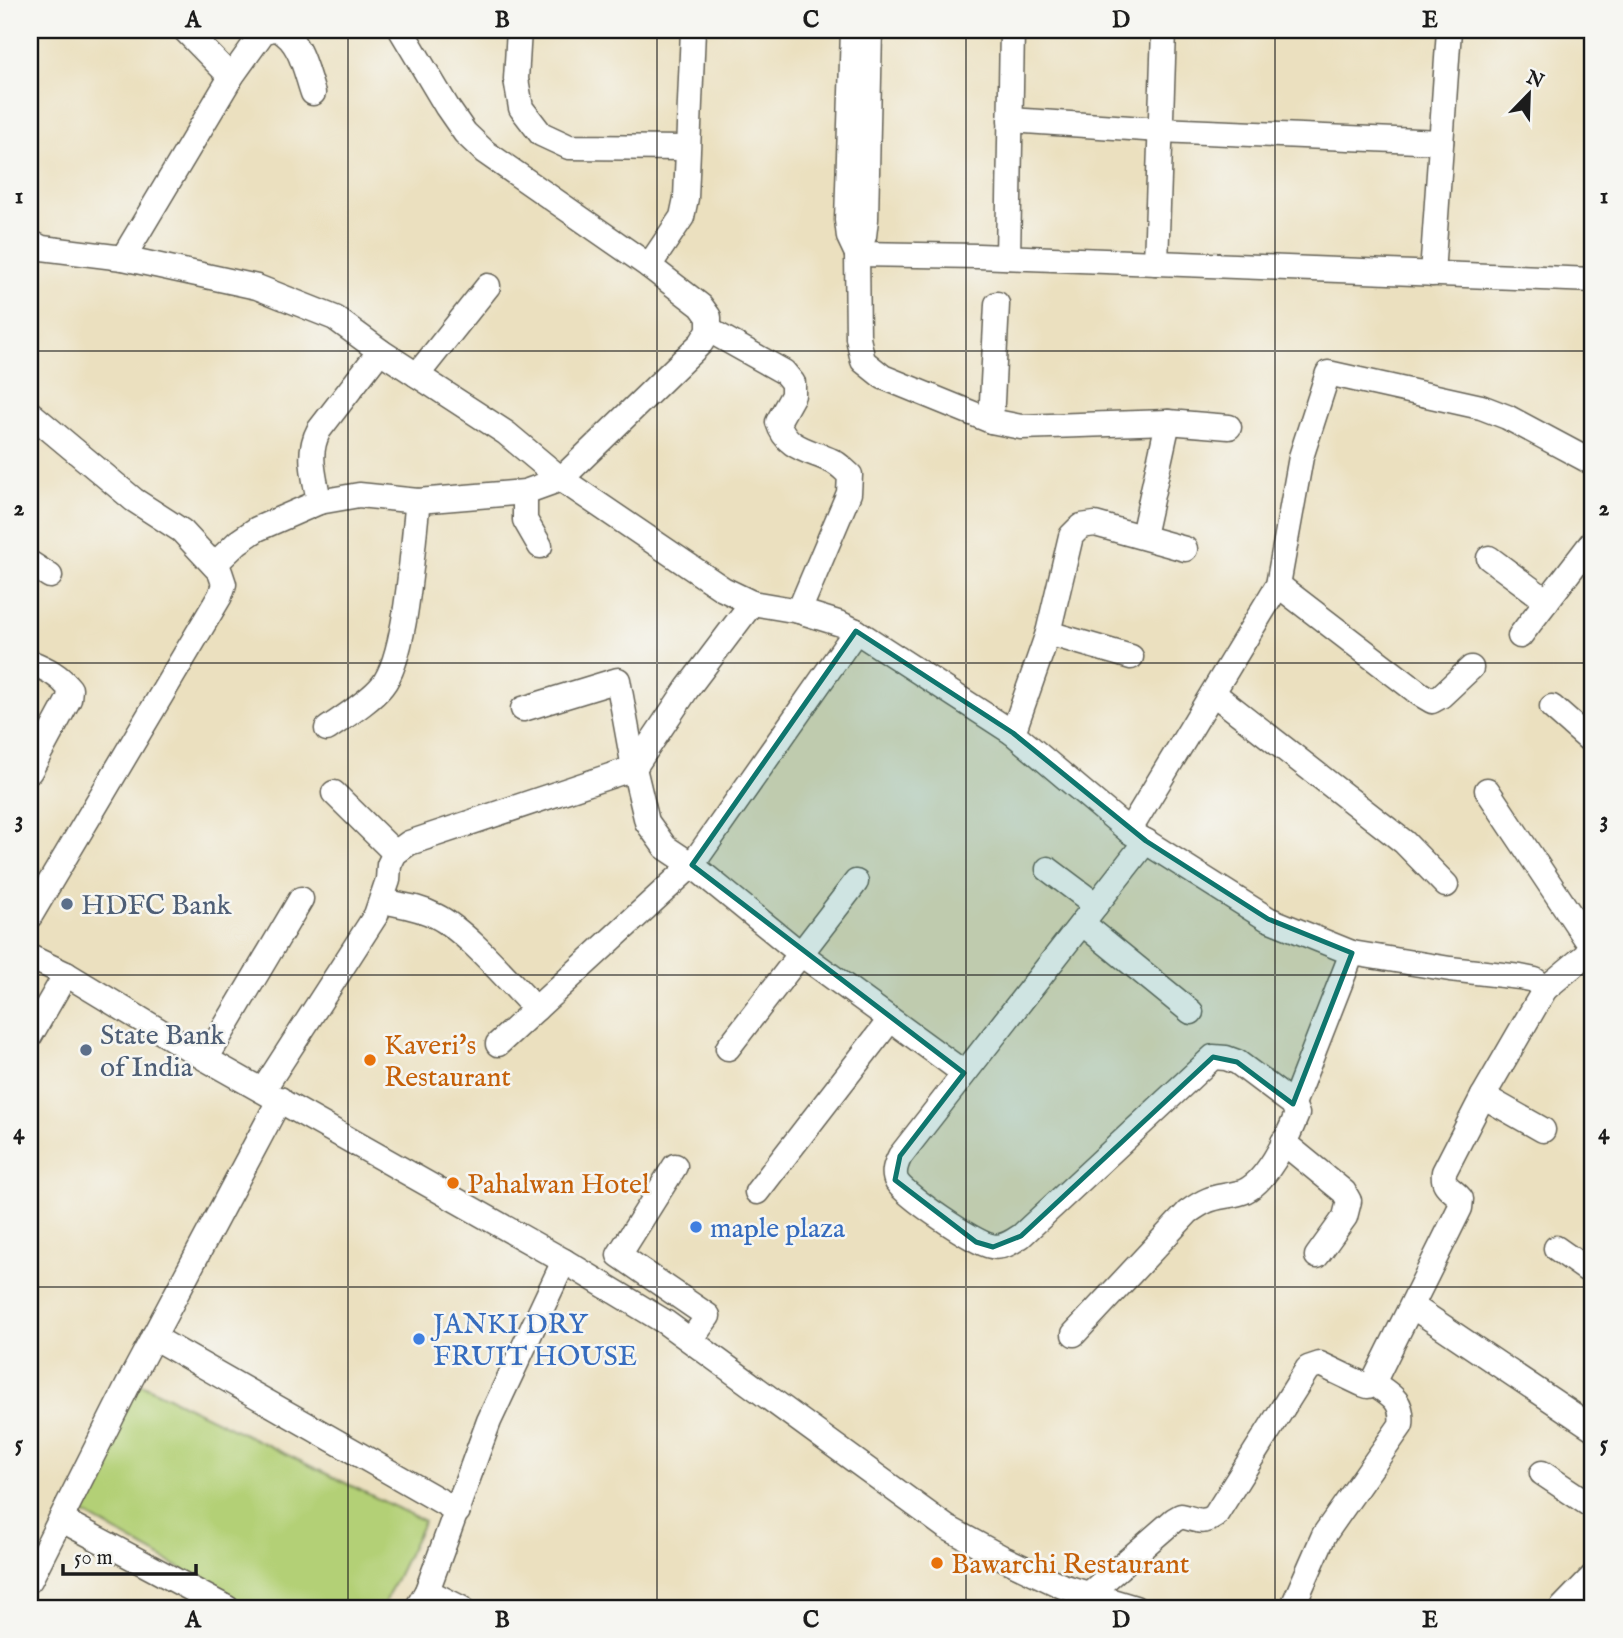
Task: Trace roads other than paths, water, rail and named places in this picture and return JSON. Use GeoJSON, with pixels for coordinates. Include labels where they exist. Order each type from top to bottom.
{"type":"FeatureCollection","features":[{"type":"Feature","properties":{"kind":"street"},"geometry":{"type":"LineString","coordinates":[[185,30],[232,77]]}},
{"type":"Feature","properties":{"kind":"street"},"geometry":{"type":"LineString","coordinates":[[123,258],[232,77],[264,31],[270,30]]}},
{"type":"Feature","properties":{"kind":"street"},"geometry":{"type":"LineString","coordinates":[[279,30],[288,35],[298,48],[313,93]]}},
{"type":"Feature","properties":{"kind":"street"},"geometry":{"type":"LineString","coordinates":[[214,565],[257,529],[319,502],[359,495],[418,501],[525,492],[561,479],[701,342],[709,330],[709,317],[701,306],[649,266],[485,152],[465,133],[401,30]]}},
{"type":"Feature","properties":{"kind":"street"},"geometry":{"type":"LineString","coordinates":[[519,30],[516,79],[521,108],[541,134],[569,147],[687,148]]}},
{"type":"Feature","properties":{"kind":"street"},"geometry":{"type":"LineString","coordinates":[[649,266],[682,216],[686,198],[693,30]]}},
{"type":"Feature","properties":{"kind":"street"},"geometry":{"type":"LineString","coordinates":[[853,30],[847,220],[849,237],[857,254]]}},
{"type":"Feature","properties":{"kind":"street"},"geometry":{"type":"LineString","coordinates":[[870,30],[866,219],[864,236],[857,254],[858,338],[863,360],[883,377],[991,421],[1021,427],[1168,422],[1229,426]]}},
{"type":"Feature","properties":{"kind":"street"},"geometry":{"type":"LineString","coordinates":[[1007,257],[1012,30]]}},
{"type":"Feature","properties":{"kind":"street"},"geometry":{"type":"LineString","coordinates":[[1156,263],[1164,30]]}},
{"type":"Feature","properties":{"kind":"street"},"geometry":{"type":"LineString","coordinates":[[1432,274],[1449,30]]}},
{"type":"Feature","properties":{"kind":"street"},"geometry":{"type":"LineString","coordinates":[[1010,120],[1160,130],[1441,142]]}},
{"type":"Feature","properties":{"kind":"street"},"geometry":{"type":"LineString","coordinates":[[30,242],[42,248],[123,258],[257,287],[335,318],[380,351],[506,433],[561,479],[723,589],[752,603],[799,611],[856,631],[1013,733],[1138,836],[1268,919],[1352,953],[1450,970],[1520,977],[1535,980],[1545,989]]}},
{"type":"Feature","properties":{"kind":"street"},"geometry":{"type":"LineString","coordinates":[[857,254],[1007,257],[1593,280]]}},
{"type":"Feature","properties":{"kind":"street"},"geometry":{"type":"LineString","coordinates":[[417,375],[488,286]]}},
{"type":"Feature","properties":{"kind":"street"},"geometry":{"type":"LineString","coordinates":[[991,421],[997,304]]}},
{"type":"Feature","properties":{"kind":"street"},"geometry":{"type":"LineString","coordinates":[[709,330],[784,372],[793,383],[793,395],[778,422],[782,434],[795,446],[835,462],[850,475],[849,493],[799,611]]}},
{"type":"Feature","properties":{"kind":"street"},"geometry":{"type":"LineString","coordinates":[[319,502],[312,443],[380,351]]}},
{"type":"Feature","properties":{"kind":"street"},"geometry":{"type":"LineString","coordinates":[[1074,1334],[1188,1212],[1206,1199],[1241,1193],[1255,1185],[1268,1170],[1297,1114],[1293,1104],[1237,1062],[1213,1057],[1021,1236],[1006,1245],[993,1247],[976,1242],[906,1192],[895,1180],[895,1168],[900,1156],[1089,914],[1138,836],[1213,693],[1278,585],[1301,457],[1328,373],[1481,407],[1507,417],[1593,463]]}},
{"type":"Feature","properties":{"kind":"street"},"geometry":{"type":"LineString","coordinates":[[30,413],[134,500],[181,531],[220,572],[224,584],[220,596],[30,916]]}},
{"type":"Feature","properties":{"kind":"street"},"geometry":{"type":"LineString","coordinates":[[1143,536],[1168,422]]}},
{"type":"Feature","properties":{"kind":"street"},"geometry":{"type":"LineString","coordinates":[[525,492],[525,520],[540,545]]}},
{"type":"Feature","properties":{"kind":"street"},"geometry":{"type":"LineString","coordinates":[[327,729],[382,687],[392,671],[400,646],[418,501]]}},
{"type":"Feature","properties":{"kind":"street"},"geometry":{"type":"LineString","coordinates":[[1013,733],[1048,633],[1071,536],[1081,526],[1095,524],[1185,550]]}},
{"type":"Feature","properties":{"kind":"street"},"geometry":{"type":"LineString","coordinates":[[1520,636],[1593,541]]}},
{"type":"Feature","properties":{"kind":"street"},"geometry":{"type":"LineString","coordinates":[[1489,558],[1547,601]]}},
{"type":"Feature","properties":{"kind":"street"},"geometry":{"type":"LineString","coordinates":[[1278,585],[1432,701],[1471,668]]}},
{"type":"Feature","properties":{"kind":"street"},"geometry":{"type":"LineString","coordinates":[[30,1580],[272,1095],[376,915],[383,901],[389,865],[395,853],[408,843],[634,768],[687,689],[752,603]]}},
{"type":"Feature","properties":{"kind":"street"},"geometry":{"type":"LineString","coordinates":[[498,1044],[692,865],[856,631]]}},
{"type":"Feature","properties":{"kind":"street"},"geometry":{"type":"LineString","coordinates":[[1048,633],[1131,657]]}},
{"type":"Feature","properties":{"kind":"street"},"geometry":{"type":"LineString","coordinates":[[30,662],[62,678],[70,689],[69,699],[30,771]]}},
{"type":"Feature","properties":{"kind":"street"},"geometry":{"type":"LineString","coordinates":[[523,709],[618,680],[634,768],[648,822],[665,847],[692,865],[801,954],[964,1073]]}},
{"type":"Feature","properties":{"kind":"street"},"geometry":{"type":"LineString","coordinates":[[1213,693],[1404,842],[1446,885]]}},
{"type":"Feature","properties":{"kind":"street"},"geometry":{"type":"LineString","coordinates":[[1552,707],[1592,740]]}},
{"type":"Feature","properties":{"kind":"street"},"geometry":{"type":"LineString","coordinates":[[1089,1594],[1174,1520],[1181,1516],[1200,1522],[1215,1516],[1308,1368],[1320,1364],[1362,1384],[1368,1386],[1373,1383],[1460,1208],[1461,1199],[1447,1188],[1443,1181],[1444,1172],[1483,1096],[1545,989],[1593,949],[1487,790]]}},
{"type":"Feature","properties":{"kind":"street"},"geometry":{"type":"LineString","coordinates":[[334,793],[395,853]]}},
{"type":"Feature","properties":{"kind":"street"},"geometry":{"type":"LineString","coordinates":[[1048,869],[1089,914],[1191,1012]]}},
{"type":"Feature","properties":{"kind":"street"},"geometry":{"type":"LineString","coordinates":[[728,1048],[856,882]]}},
{"type":"Feature","properties":{"kind":"street"},"geometry":{"type":"LineString","coordinates":[[206,1059],[301,899]]}},
{"type":"Feature","properties":{"kind":"street"},"geometry":{"type":"LineString","coordinates":[[383,901],[421,909],[438,916],[457,929],[536,1009]]}},
{"type":"Feature","properties":{"kind":"street"},"geometry":{"type":"LineString","coordinates":[[1293,1104],[1352,953]]}},
{"type":"Feature","properties":{"kind":"street"},"geometry":{"type":"LineString","coordinates":[[30,957],[66,974],[206,1059],[565,1261],[665,1322],[946,1527],[1062,1586],[1135,1608]]}},
{"type":"Feature","properties":{"kind":"street"},"geometry":{"type":"LineString","coordinates":[[30,1036],[66,974]]}},
{"type":"Feature","properties":{"kind":"street"},"geometry":{"type":"LineString","coordinates":[[757,1192],[890,1020]]}},
{"type":"Feature","properties":{"kind":"street"},"geometry":{"type":"LineString","coordinates":[[1483,1096],[1543,1130]]}},
{"type":"Feature","properties":{"kind":"street"},"geometry":{"type":"LineString","coordinates":[[1283,1142],[1344,1192],[1349,1201],[1345,1217],[1317,1256]]}},
{"type":"Feature","properties":{"kind":"street"},"geometry":{"type":"LineString","coordinates":[[676,1166],[619,1255],[708,1316],[691,1340]]}},
{"type":"Feature","properties":{"kind":"street"},"geometry":{"type":"LineString","coordinates":[[1556,1248],[1593,1274]]}},
{"type":"Feature","properties":{"kind":"street"},"geometry":{"type":"LineString","coordinates":[[461,1608],[422,1600],[458,1511],[489,1421],[565,1261]]}},
{"type":"Feature","properties":{"kind":"street"},"geometry":{"type":"LineString","coordinates":[[1412,1306],[1593,1428]]}},
{"type":"Feature","properties":{"kind":"street"},"geometry":{"type":"LineString","coordinates":[[153,1337],[458,1511]]}},
{"type":"Feature","properties":{"kind":"street"},"geometry":{"type":"LineString","coordinates":[[1292,1608],[1324,1535],[1401,1425],[1400,1404],[1395,1397],[1373,1383]]}},
{"type":"Feature","properties":{"kind":"street"},"geometry":{"type":"LineString","coordinates":[[1542,1473],[1593,1507]]}},
{"type":"Feature","properties":{"kind":"street"},"geometry":{"type":"LineString","coordinates":[[62,1520],[227,1608]]}},
{"type":"Feature","properties":{"kind":"street"},"geometry":{"type":"LineString","coordinates":[[1575,1605],[1593,1576]]}},
{"type":"Feature","properties":{"kind":"place","name":"HDFC Bank"},"geometry":{"type":"Point","coordinates":[67,904]}},
{"type":"Feature","properties":{"kind":"place","name":"State Bank of India"},"geometry":{"type":"Point","coordinates":[86,1050]}},
{"type":"Feature","properties":{"kind":"place","name":"Kaveri's Restaurant"},"geometry":{"type":"Point","coordinates":[370,1060]}},
{"type":"Feature","properties":{"kind":"place","name":"Pahalwan Hotel"},"geometry":{"type":"Point","coordinates":[453,1183]}},
{"type":"Feature","properties":{"kind":"place","name":"maple plaza"},"geometry":{"type":"Point","coordinates":[696,1227]}},
{"type":"Feature","properties":{"kind":"place","name":"JANKI DRY FRUIT HOUSE"},"geometry":{"type":"Point","coordinates":[419,1339]}},
{"type":"Feature","properties":{"kind":"place","name":"Bawarchi Restaurant"},"geometry":{"type":"Point","coordinates":[937,1563]}}]}
